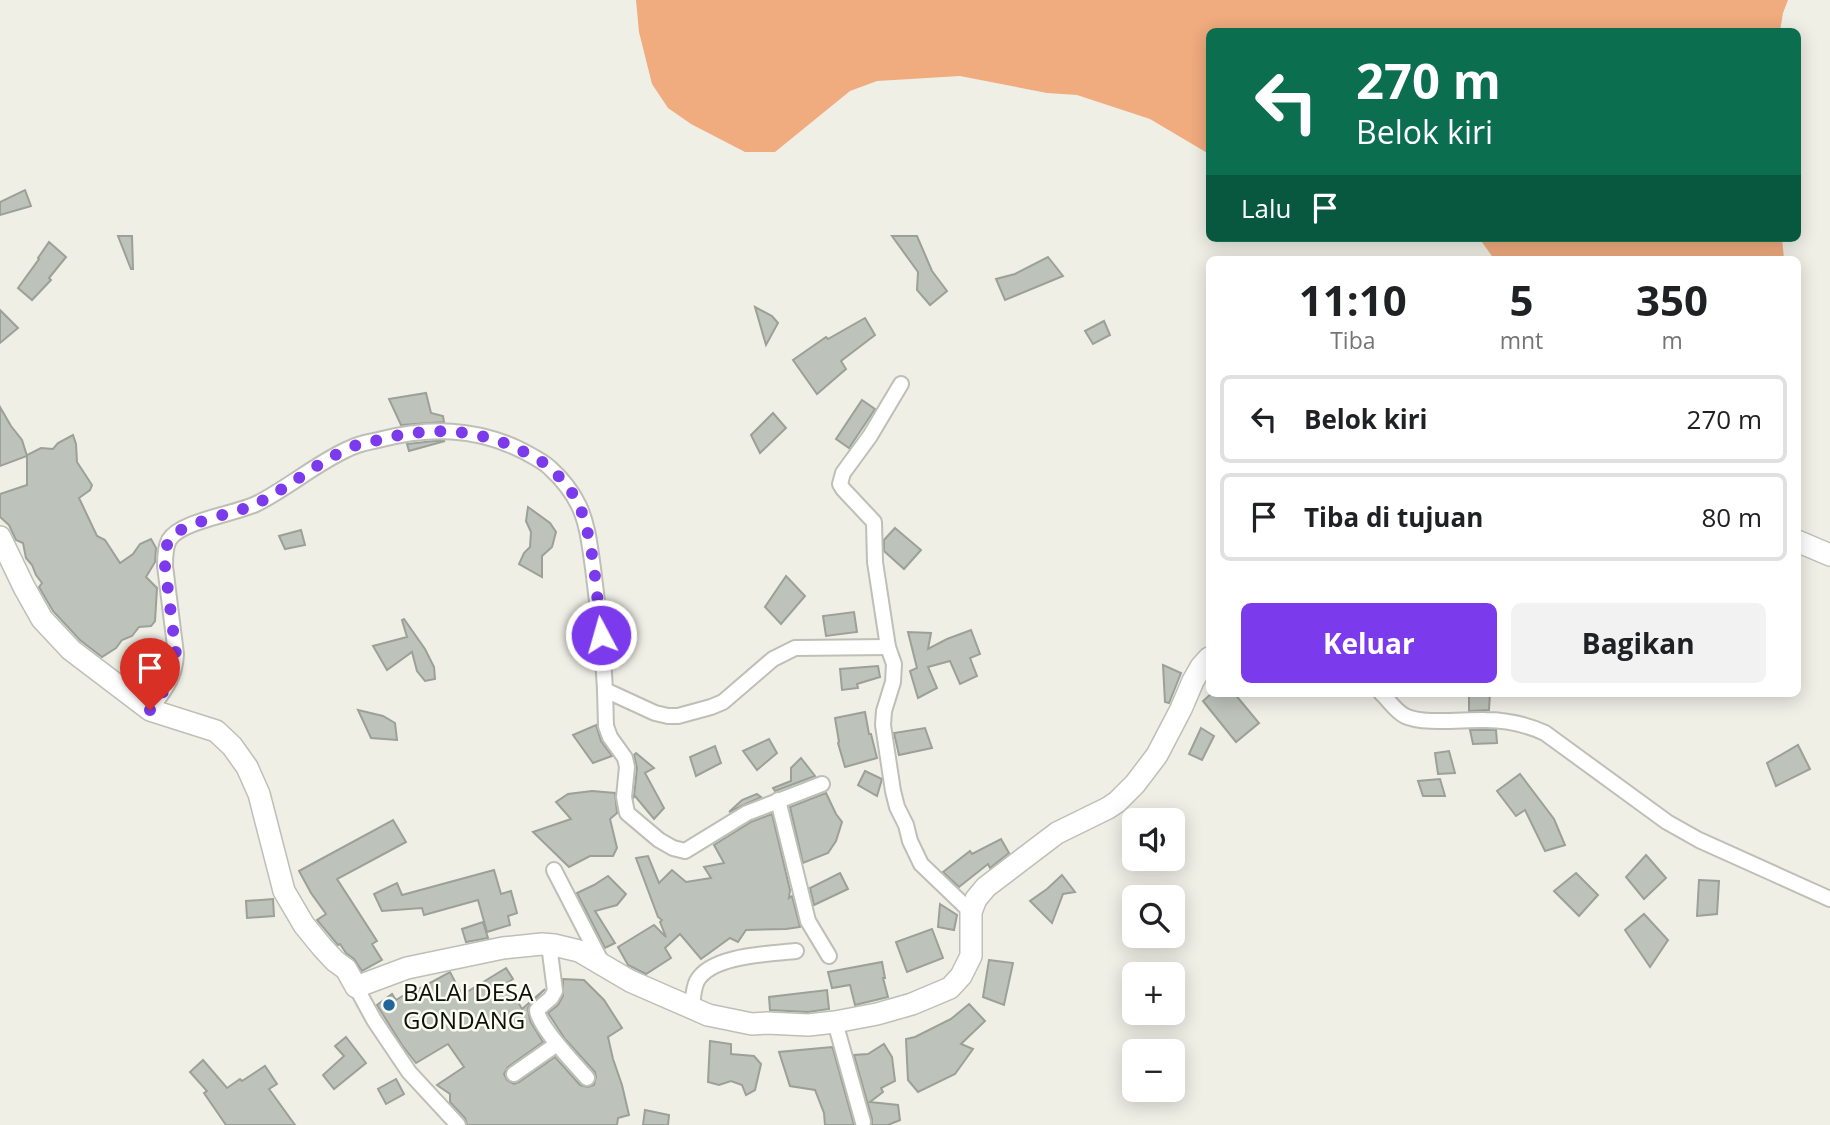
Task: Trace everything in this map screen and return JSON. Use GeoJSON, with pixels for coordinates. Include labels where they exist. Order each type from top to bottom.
{"type":"FeatureCollection","features":[{"type":"Feature","properties":{"kind":"street"},"geometry":{"type":"LineString","coordinates":[[901,384],[839,481],[843,489],[874,522],[875,562],[888,647],[894,664],[883,725],[897,807],[921,863],[971,912]]}},
{"type":"Feature","properties":{"kind":"street"},"geometry":{"type":"LineString","coordinates":[[150,710],[173,676],[175,668],[165,566],[165,552],[169,540],[185,528],[203,520],[235,513],[257,503],[351,447],[391,437],[450,430],[508,444],[549,467],[569,488],[580,508],[587,532],[598,607],[606,726],[627,766],[624,797],[627,813],[659,840],[673,848],[685,850],[747,813],[822,784]]}},
{"type":"Feature","properties":{"kind":"street"},"geometry":{"type":"LineString","coordinates":[[0,537],[42,619],[71,650],[150,710],[216,731],[232,746],[247,766],[259,794],[282,883],[293,908],[322,947],[346,969],[374,1020],[409,1072],[458,1125]]}},
{"type":"Feature","properties":{"kind":"street"},"geometry":{"type":"LineString","coordinates":[[1801,543],[1830,555]]}},
{"type":"Feature","properties":{"kind":"street"},"geometry":{"type":"LineString","coordinates":[[605,690],[655,713],[678,716],[723,702],[773,659],[795,648],[888,647]]}},
{"type":"Feature","properties":{"kind":"street"},"geometry":{"type":"LineString","coordinates":[[356,987],[407,968],[503,948],[550,945],[579,951],[630,981],[708,1015],[752,1024],[808,1026],[877,1014],[912,1004],[950,988],[961,976],[971,956],[971,912],[976,899],[986,887],[1056,833],[1108,808],[1126,794],[1157,755],[1200,667],[1206,661]]}},
{"type":"Feature","properties":{"kind":"street"},"geometry":{"type":"LineString","coordinates":[[1385,697],[1407,717],[1508,721],[1522,723],[1545,733],[1667,822],[1699,840],[1830,899]]}},
{"type":"Feature","properties":{"kind":"street"},"geometry":{"type":"LineString","coordinates":[[778,800],[808,921],[830,956]]}},
{"type":"Feature","properties":{"kind":"street"},"geometry":{"type":"LineString","coordinates":[[554,870],[602,964]]}},
{"type":"Feature","properties":{"kind":"street"},"geometry":{"type":"LineString","coordinates":[[550,945],[555,991],[537,1013],[557,1044],[587,1078]]}},
{"type":"Feature","properties":{"kind":"street"},"geometry":{"type":"LineString","coordinates":[[692,1008],[695,984],[707,969],[755,956],[796,951]]}},
{"type":"Feature","properties":{"kind":"street"},"geometry":{"type":"LineString","coordinates":[[835,1022],[863,1122]]}},
{"type":"Feature","properties":{"kind":"street"},"geometry":{"type":"LineString","coordinates":[[514,1074],[557,1044]]}},
{"type":"Feature","properties":{"kind":"shaded area"},"geometry":{"type":"Polygon","coordinates":[[[636,0],[1788,0],[1780,28],[1206,28],[1206,152],[1150,119],[1077,95],[1047,93],[960,76],[877,81],[850,91],[775,152],[745,152],[691,124],[668,108],[652,84],[639,32],[636,0]]]}},
{"type":"Feature","properties":{"kind":"shaded area"},"geometry":{"type":"Polygon","coordinates":[[[1482,242],[1782,242],[1784,256],[1492,256],[1482,242]]]}},
{"type":"Feature","properties":{"kind":"building"},"geometry":{"type":"Polygon","coordinates":[[[25,190],[31,206],[0,215],[0,202],[25,190]]]}},
{"type":"Feature","properties":{"kind":"building"},"geometry":{"type":"Polygon","coordinates":[[[118,236],[132,236],[133,269],[131,269],[118,236]]]}},
{"type":"Feature","properties":{"kind":"building"},"geometry":{"type":"Polygon","coordinates":[[[892,236],[917,236],[932,271],[947,291],[930,305],[917,290],[918,272],[892,236]]]}},
{"type":"Feature","properties":{"kind":"building"},"geometry":{"type":"Polygon","coordinates":[[[49,242],[66,257],[49,278],[51,280],[32,300],[18,288],[49,242]]]}},
{"type":"Feature","properties":{"kind":"building"},"geometry":{"type":"Polygon","coordinates":[[[1048,257],[1063,276],[1005,300],[996,279],[1015,274],[1048,257]]]}},
{"type":"Feature","properties":{"kind":"building"},"geometry":{"type":"Polygon","coordinates":[[[755,307],[772,316],[778,323],[766,345],[755,307]]]}},
{"type":"Feature","properties":{"kind":"building"},"geometry":{"type":"Polygon","coordinates":[[[0,310],[18,328],[0,343],[0,310]]]}},
{"type":"Feature","properties":{"kind":"building"},"geometry":{"type":"Polygon","coordinates":[[[865,318],[875,335],[841,361],[846,369],[817,394],[793,360],[826,337],[828,339],[865,318]]]}},
{"type":"Feature","properties":{"kind":"building"},"geometry":{"type":"Polygon","coordinates":[[[1104,321],[1110,335],[1093,344],[1085,331],[1104,321]]]}},
{"type":"Feature","properties":{"kind":"building"},"geometry":{"type":"Polygon","coordinates":[[[426,393],[431,413],[443,416],[444,422],[401,425],[389,399],[426,393]]]}},
{"type":"Feature","properties":{"kind":"building"},"geometry":{"type":"Polygon","coordinates":[[[862,400],[875,409],[849,448],[836,439],[862,400]]]}},
{"type":"Feature","properties":{"kind":"building"},"geometry":{"type":"Polygon","coordinates":[[[0,407],[22,440],[27,456],[0,466],[0,407]]]}},
{"type":"Feature","properties":{"kind":"building"},"geometry":{"type":"Polygon","coordinates":[[[773,413],[786,428],[760,453],[751,435],[773,413]]]}},
{"type":"Feature","properties":{"kind":"building"},"geometry":{"type":"Polygon","coordinates":[[[73,435],[77,462],[92,485],[90,490],[79,498],[97,536],[105,540],[120,563],[133,554],[140,544],[151,539],[156,548],[155,562],[146,577],[157,588],[155,621],[151,626],[139,627],[132,636],[122,640],[116,648],[102,657],[80,640],[53,611],[39,587],[42,583],[26,558],[23,543],[16,540],[9,525],[0,517],[0,494],[27,485],[27,455],[41,448],[53,449],[73,435]]]}},
{"type":"Feature","properties":{"kind":"building"},"geometry":{"type":"Polygon","coordinates":[[[445,441],[409,451],[407,444],[445,441]]]}},
{"type":"Feature","properties":{"kind":"building"},"geometry":{"type":"Polygon","coordinates":[[[528,507],[550,523],[556,532],[552,547],[542,556],[542,577],[519,564],[530,547],[531,532],[526,521],[528,507]]]}},
{"type":"Feature","properties":{"kind":"building"},"geometry":{"type":"Polygon","coordinates":[[[895,528],[921,550],[904,569],[884,551],[884,540],[895,528]]]}},
{"type":"Feature","properties":{"kind":"building"},"geometry":{"type":"Polygon","coordinates":[[[301,530],[305,545],[285,549],[279,536],[301,530]]]}},
{"type":"Feature","properties":{"kind":"building"},"geometry":{"type":"Polygon","coordinates":[[[786,576],[805,596],[781,624],[765,607],[786,576]]]}},
{"type":"Feature","properties":{"kind":"building"},"geometry":{"type":"Polygon","coordinates":[[[854,612],[857,632],[826,636],[823,616],[854,612]]]}},
{"type":"Feature","properties":{"kind":"building"},"geometry":{"type":"Polygon","coordinates":[[[404,619],[425,649],[434,667],[435,679],[425,681],[417,671],[412,652],[387,670],[373,646],[407,637],[402,620],[404,619]]]}},
{"type":"Feature","properties":{"kind":"building"},"geometry":{"type":"Polygon","coordinates":[[[971,630],[980,654],[970,658],[977,676],[960,684],[950,661],[928,667],[937,688],[918,698],[910,671],[917,668],[908,632],[931,633],[928,649],[971,630]]]}},
{"type":"Feature","properties":{"kind":"building"},"geometry":{"type":"Polygon","coordinates":[[[1163,665],[1181,673],[1169,703],[1165,702],[1163,665]]]}},
{"type":"Feature","properties":{"kind":"building"},"geometry":{"type":"Polygon","coordinates":[[[878,666],[880,677],[857,684],[858,688],[842,690],[840,669],[878,666]]]}},
{"type":"Feature","properties":{"kind":"building"},"geometry":{"type":"Polygon","coordinates":[[[1208,697],[1237,697],[1259,723],[1236,742],[1203,701],[1208,697]]]}},
{"type":"Feature","properties":{"kind":"building"},"geometry":{"type":"Polygon","coordinates":[[[1469,697],[1490,697],[1489,710],[1469,711],[1469,697]]]}},
{"type":"Feature","properties":{"kind":"building"},"geometry":{"type":"Polygon","coordinates":[[[358,710],[383,716],[395,723],[397,740],[371,738],[358,710]]]}},
{"type":"Feature","properties":{"kind":"building"},"geometry":{"type":"Polygon","coordinates":[[[865,712],[877,758],[845,767],[835,718],[865,712]]]}},
{"type":"Feature","properties":{"kind":"building"},"geometry":{"type":"Polygon","coordinates":[[[596,725],[601,741],[612,756],[593,763],[573,735],[596,725]]]}},
{"type":"Feature","properties":{"kind":"building"},"geometry":{"type":"Polygon","coordinates":[[[925,728],[932,748],[899,755],[894,733],[925,728]]]}},
{"type":"Feature","properties":{"kind":"building"},"geometry":{"type":"Polygon","coordinates":[[[1201,728],[1214,736],[1202,760],[1189,754],[1201,728]]]}},
{"type":"Feature","properties":{"kind":"building"},"geometry":{"type":"Polygon","coordinates":[[[1470,730],[1496,730],[1497,743],[1473,744],[1470,730]]]}},
{"type":"Feature","properties":{"kind":"building"},"geometry":{"type":"Polygon","coordinates":[[[769,739],[777,753],[757,770],[743,751],[769,739]]]}},
{"type":"Feature","properties":{"kind":"building"},"geometry":{"type":"Polygon","coordinates":[[[1798,745],[1810,769],[1776,786],[1767,763],[1798,745]]]}},
{"type":"Feature","properties":{"kind":"building"},"geometry":{"type":"Polygon","coordinates":[[[715,746],[721,763],[696,776],[690,757],[715,746]]]}},
{"type":"Feature","properties":{"kind":"building"},"geometry":{"type":"Polygon","coordinates":[[[1449,751],[1455,773],[1438,774],[1435,753],[1449,751]]]}},
{"type":"Feature","properties":{"kind":"building"},"geometry":{"type":"Polygon","coordinates":[[[636,753],[654,768],[645,773],[664,808],[654,819],[634,797],[636,753]]]}},
{"type":"Feature","properties":{"kind":"building"},"geometry":{"type":"Polygon","coordinates":[[[801,758],[815,776],[775,791],[773,788],[791,781],[791,768],[801,758]]]}},
{"type":"Feature","properties":{"kind":"building"},"geometry":{"type":"Polygon","coordinates":[[[865,771],[882,779],[877,796],[858,785],[865,771]]]}},
{"type":"Feature","properties":{"kind":"building"},"geometry":{"type":"Polygon","coordinates":[[[1520,774],[1554,819],[1565,845],[1545,851],[1525,810],[1516,816],[1497,791],[1520,774]]]}},
{"type":"Feature","properties":{"kind":"building"},"geometry":{"type":"Polygon","coordinates":[[[1440,779],[1445,796],[1423,796],[1418,781],[1440,779]]]}},
{"type":"Feature","properties":{"kind":"building"},"geometry":{"type":"Polygon","coordinates":[[[592,791],[615,793],[617,813],[610,819],[617,848],[613,856],[590,856],[569,867],[533,832],[571,819],[556,802],[568,794],[592,791]]]}},
{"type":"Feature","properties":{"kind":"building"},"geometry":{"type":"Polygon","coordinates":[[[826,793],[842,822],[836,841],[828,853],[803,863],[790,807],[826,793]]]}},
{"type":"Feature","properties":{"kind":"building"},"geometry":{"type":"Polygon","coordinates":[[[757,794],[761,797],[729,812],[742,800],[757,794]]]}},
{"type":"Feature","properties":{"kind":"building"},"geometry":{"type":"Polygon","coordinates":[[[772,814],[790,890],[789,898],[792,896],[800,927],[746,930],[738,942],[730,938],[701,959],[680,934],[665,948],[671,958],[646,974],[628,965],[618,947],[654,925],[666,937],[660,922],[662,920],[658,917],[636,858],[648,856],[659,883],[672,870],[686,882],[711,878],[704,867],[724,863],[714,845],[751,822],[772,814]]]}},
{"type":"Feature","properties":{"kind":"building"},"geometry":{"type":"Polygon","coordinates":[[[393,820],[406,842],[337,879],[377,941],[372,944],[382,960],[362,971],[317,920],[326,914],[299,871],[393,820]]]}},
{"type":"Feature","properties":{"kind":"building"},"geometry":{"type":"Polygon","coordinates":[[[1001,839],[1009,853],[990,868],[988,864],[959,887],[943,872],[970,851],[972,854],[1001,839]]]}},
{"type":"Feature","properties":{"kind":"building"},"geometry":{"type":"Polygon","coordinates":[[[1646,855],[1666,878],[1644,899],[1626,877],[1646,855]]]}},
{"type":"Feature","properties":{"kind":"building"},"geometry":{"type":"Polygon","coordinates":[[[494,870],[501,894],[511,891],[517,913],[508,916],[510,925],[487,932],[478,900],[424,915],[422,908],[382,911],[374,894],[397,883],[402,895],[494,870]]]}},
{"type":"Feature","properties":{"kind":"building"},"geometry":{"type":"Polygon","coordinates":[[[840,873],[848,889],[814,905],[810,888],[840,873]]]}},
{"type":"Feature","properties":{"kind":"building"},"geometry":{"type":"Polygon","coordinates":[[[1576,873],[1598,895],[1579,916],[1554,891],[1576,873]]]}},
{"type":"Feature","properties":{"kind":"building"},"geometry":{"type":"Polygon","coordinates":[[[1062,875],[1075,892],[1063,894],[1052,923],[1030,901],[1062,875]]]}},
{"type":"Feature","properties":{"kind":"building"},"geometry":{"type":"Polygon","coordinates":[[[608,876],[626,894],[617,905],[595,911],[615,943],[605,948],[577,893],[608,876]]]}},
{"type":"Feature","properties":{"kind":"building"},"geometry":{"type":"Polygon","coordinates":[[[1699,880],[1719,881],[1717,914],[1697,916],[1699,880]]]}},
{"type":"Feature","properties":{"kind":"building"},"geometry":{"type":"Polygon","coordinates":[[[273,899],[274,916],[247,918],[246,901],[273,899]]]}},
{"type":"Feature","properties":{"kind":"building"},"geometry":{"type":"Polygon","coordinates":[[[940,904],[957,915],[954,930],[938,927],[940,904]]]}},
{"type":"Feature","properties":{"kind":"building"},"geometry":{"type":"Polygon","coordinates":[[[1644,914],[1668,940],[1650,967],[1625,930],[1644,914]]]}},
{"type":"Feature","properties":{"kind":"building"},"geometry":{"type":"Polygon","coordinates":[[[483,922],[488,938],[466,942],[462,929],[483,922]]]}},
{"type":"Feature","properties":{"kind":"building"},"geometry":{"type":"Polygon","coordinates":[[[932,929],[943,958],[907,972],[896,942],[932,929]]]}},
{"type":"Feature","properties":{"kind":"building"},"geometry":{"type":"Polygon","coordinates":[[[989,960],[1013,963],[1004,1005],[983,997],[989,960]]]}},
{"type":"Feature","properties":{"kind":"building"},"geometry":{"type":"Polygon","coordinates":[[[882,962],[888,997],[855,1005],[850,985],[832,988],[828,972],[882,962]]]}},
{"type":"Feature","properties":{"kind":"building"},"geometry":{"type":"Polygon","coordinates":[[[506,968],[513,979],[507,983],[522,1009],[545,989],[528,1008],[530,1021],[543,1042],[508,1067],[504,1074],[507,1080],[514,1084],[519,1082],[555,1057],[580,1085],[594,1085],[595,1072],[565,1039],[548,1013],[558,1005],[563,996],[563,979],[584,980],[604,1000],[622,1028],[608,1037],[629,1115],[618,1118],[617,1125],[467,1125],[465,1118],[450,1102],[450,1094],[437,1085],[464,1067],[448,1044],[416,1063],[377,1005],[392,994],[396,1000],[450,972],[462,995],[506,968]]]}},
{"type":"Feature","properties":{"kind":"building"},"geometry":{"type":"Polygon","coordinates":[[[827,990],[829,1009],[808,1012],[770,1010],[769,997],[827,990]]]}},
{"type":"Feature","properties":{"kind":"building"},"geometry":{"type":"Polygon","coordinates":[[[969,1004],[985,1021],[961,1044],[973,1049],[955,1074],[918,1092],[908,1080],[906,1039],[951,1019],[969,1004]]]}},
{"type":"Feature","properties":{"kind":"building"},"geometry":{"type":"Polygon","coordinates":[[[346,1037],[366,1063],[334,1089],[323,1075],[344,1056],[335,1046],[346,1037]]]}},
{"type":"Feature","properties":{"kind":"building"},"geometry":{"type":"Polygon","coordinates":[[[710,1041],[731,1044],[731,1054],[754,1056],[761,1064],[755,1090],[746,1095],[742,1085],[731,1081],[719,1085],[708,1082],[710,1041]]]}},
{"type":"Feature","properties":{"kind":"building"},"geometry":{"type":"Polygon","coordinates":[[[884,1044],[892,1057],[895,1081],[881,1088],[883,1092],[870,1102],[898,1105],[900,1120],[888,1125],[872,1125],[854,1055],[868,1054],[884,1044]]]}},
{"type":"Feature","properties":{"kind":"building"},"geometry":{"type":"Polygon","coordinates":[[[832,1047],[854,1125],[825,1125],[824,1113],[815,1090],[790,1086],[779,1052],[832,1047]]]}},
{"type":"Feature","properties":{"kind":"building"},"geometry":{"type":"Polygon","coordinates":[[[203,1060],[227,1088],[265,1066],[277,1084],[269,1089],[295,1125],[226,1125],[204,1093],[207,1091],[190,1072],[203,1060]]]}},
{"type":"Feature","properties":{"kind":"building"},"geometry":{"type":"Polygon","coordinates":[[[396,1079],[404,1094],[386,1104],[378,1089],[396,1079]]]}},
{"type":"Feature","properties":{"kind":"building"},"geometry":{"type":"Polygon","coordinates":[[[645,1110],[669,1115],[668,1125],[643,1125],[645,1110]]]}},
{"type":"Feature","properties":{"kind":"place","name":"BALAI DESA GONDANG"},"geometry":{"type":"Point","coordinates":[389,1005]}},
{"type":"Feature","properties":{"kind":"route"},"geometry":{"type":"LineString","coordinates":[[150,710],[173,676],[175,668],[176,654],[165,566],[165,552],[169,540],[185,528],[203,520],[235,513],[257,503],[351,447],[391,437],[450,430],[478,435],[508,444],[549,467],[569,488],[580,508],[587,532],[601,635]]}}]}
